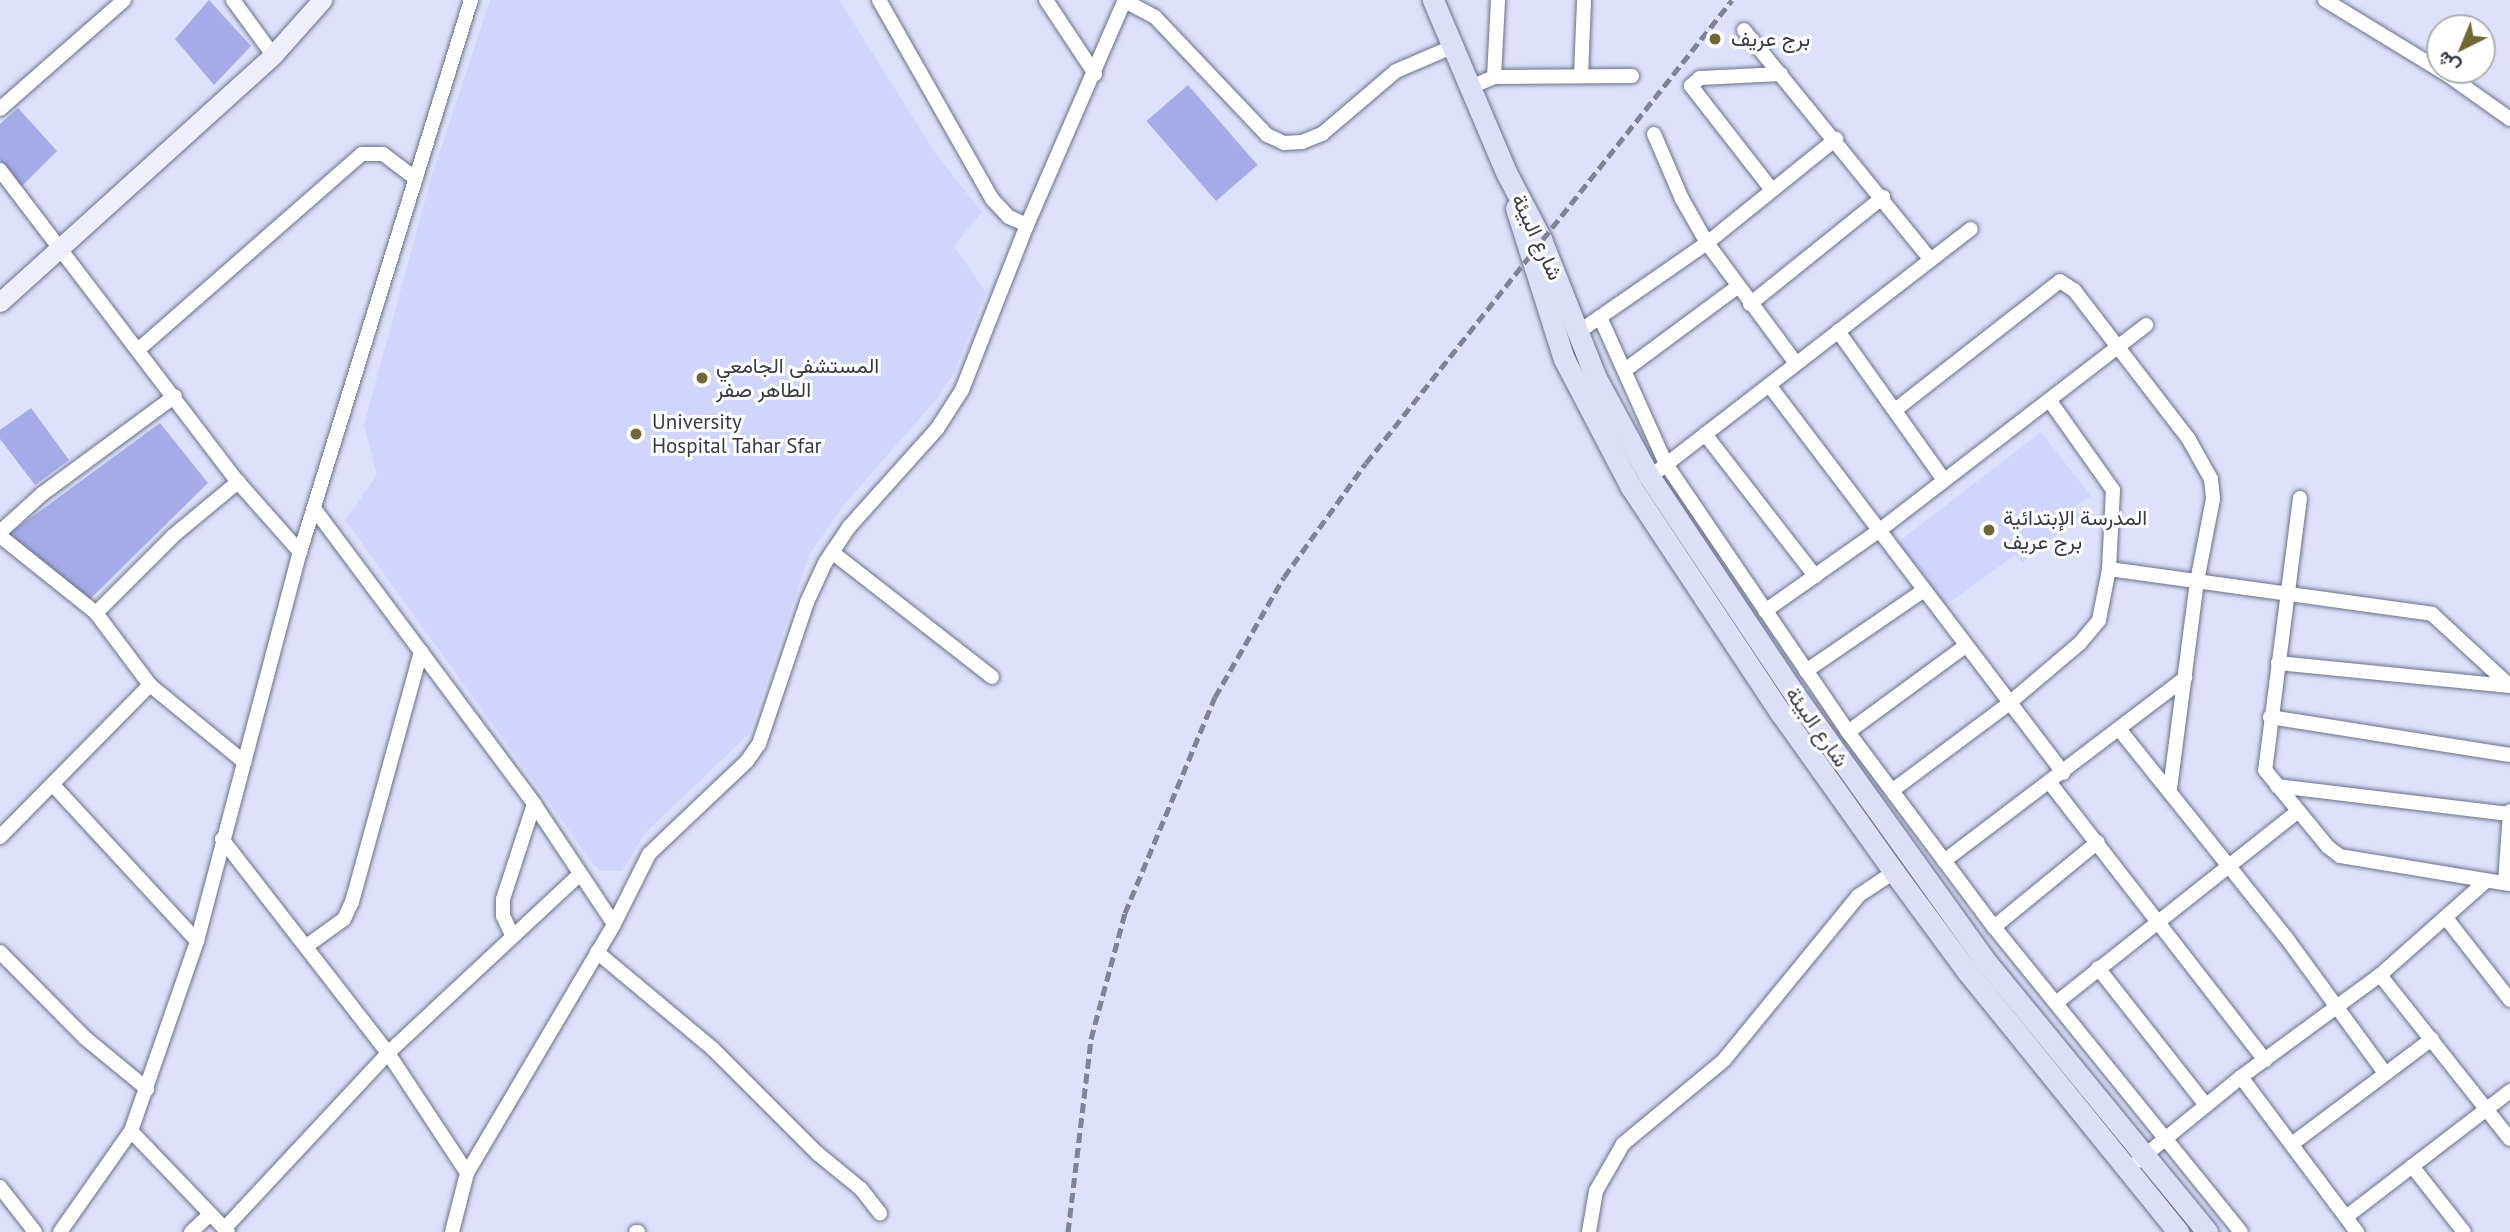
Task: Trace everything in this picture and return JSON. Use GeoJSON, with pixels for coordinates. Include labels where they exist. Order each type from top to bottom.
{"type":"FeatureCollection","features":[{"type":"Feature","properties":{"kind":"main road","name":"شارع البيئة"},"geometry":{"type":"LineString","coordinates":[[1433,0],[1473,86],[1506,172],[1528,256],[1564,359],[1631,487],[1780,712],[1894,872],[2127,1171],[2178,1232]]}},
{"type":"Feature","properties":{"kind":"main road","name":"شارع البيئة"},"geometry":{"type":"LineString","coordinates":[[1506,172],[1541,239],[1577,333],[1797,698],[1983,958],[2207,1232]]}},
{"type":"Feature","properties":{"kind":"street"},"geometry":{"type":"LineString","coordinates":[[0,109],[124,0]]}},
{"type":"Feature","properties":{"kind":"street"},"geometry":{"type":"LineString","coordinates":[[233,0],[273,55]]}},
{"type":"Feature","properties":{"kind":"street"},"geometry":{"type":"LineString","coordinates":[[0,302],[273,55],[323,0]]}},
{"type":"Feature","properties":{"kind":"street"},"geometry":{"type":"LineString","coordinates":[[60,1232],[131,1131],[197,941],[300,552],[316,511],[471,0]]}},
{"type":"Feature","properties":{"kind":"street"},"geometry":{"type":"LineString","coordinates":[[879,0],[992,200],[1009,217],[1027,225]]}},
{"type":"Feature","properties":{"kind":"street"},"geometry":{"type":"LineString","coordinates":[[1046,0],[1096,74]]}},
{"type":"Feature","properties":{"kind":"street"},"geometry":{"type":"LineString","coordinates":[[452,1232],[467,1173],[614,923],[649,855],[747,761],[759,744],[807,602],[832,552],[951,410],[1027,225],[1096,74],[1125,0],[1155,17],[1267,135],[1284,143],[1302,142],[1322,134],[1396,71],[1454,46]]}},
{"type":"Feature","properties":{"kind":"street"},"geometry":{"type":"LineString","coordinates":[[1494,77],[1498,0]]}},
{"type":"Feature","properties":{"kind":"street"},"geometry":{"type":"LineString","coordinates":[[1581,76],[1584,0]]}},
{"type":"Feature","properties":{"kind":"street"},"geometry":{"type":"LineString","coordinates":[[2325,0],[2448,75],[2510,119]]}},
{"type":"Feature","properties":{"kind":"street"},"geometry":{"type":"LineString","coordinates":[[1744,30],[1836,139],[1931,260]]}},
{"type":"Feature","properties":{"kind":"street"},"geometry":{"type":"LineString","coordinates":[[1772,190],[1691,86],[1700,78],[1781,74]]}},
{"type":"Feature","properties":{"kind":"street"},"geometry":{"type":"LineString","coordinates":[[1473,86],[1494,77],[1632,76]]}},
{"type":"Feature","properties":{"kind":"street"},"geometry":{"type":"LineString","coordinates":[[1654,134],[1682,200],[1707,243],[1736,288],[1795,362]]}},
{"type":"Feature","properties":{"kind":"street"},"geometry":{"type":"LineString","coordinates":[[1577,333],[1707,243],[1836,139]]}},
{"type":"Feature","properties":{"kind":"street"},"geometry":{"type":"LineString","coordinates":[[139,349],[362,154],[383,154],[416,179]]}},
{"type":"Feature","properties":{"kind":"street"},"geometry":{"type":"LineString","coordinates":[[2,178],[62,246],[238,482],[300,552]]}},
{"type":"Feature","properties":{"kind":"street"},"geometry":{"type":"LineString","coordinates":[[1750,304],[1883,197]]}},
{"type":"Feature","properties":{"kind":"street"},"geometry":{"type":"LineString","coordinates":[[1631,487],[1658,470],[1971,229]]}},
{"type":"Feature","properties":{"kind":"street"},"geometry":{"type":"LineString","coordinates":[[1895,410],[2060,281],[2070,285],[2188,438],[2211,479],[2213,499],[2197,581],[2170,790]]}},
{"type":"Feature","properties":{"kind":"street"},"geometry":{"type":"LineString","coordinates":[[1625,370],[1736,288]]}},
{"type":"Feature","properties":{"kind":"street"},"geometry":{"type":"LineString","coordinates":[[1600,317],[1625,370],[1658,470],[1765,611],[1848,732],[1994,927],[2241,1232]]}},
{"type":"Feature","properties":{"kind":"street"},"geometry":{"type":"LineString","coordinates":[[1765,611],[1880,530],[2146,325]]}},
{"type":"Feature","properties":{"kind":"street"},"geometry":{"type":"LineString","coordinates":[[1838,331],[1944,480]]}},
{"type":"Feature","properties":{"kind":"street"},"geometry":{"type":"LineString","coordinates":[[1769,384],[1880,530],[2007,705],[2063,773]]}},
{"type":"Feature","properties":{"kind":"street"},"geometry":{"type":"LineString","coordinates":[[175,396],[42,494],[0,534],[96,613],[150,685],[244,762]]}},
{"type":"Feature","properties":{"kind":"street"},"geometry":{"type":"LineString","coordinates":[[1894,790],[2007,705],[2093,630],[2109,569],[2113,490],[2050,401]]}},
{"type":"Feature","properties":{"kind":"street"},"geometry":{"type":"LineString","coordinates":[[1705,434],[1815,576]]}},
{"type":"Feature","properties":{"kind":"street"},"geometry":{"type":"LineString","coordinates":[[96,613],[173,536],[238,482]]}},
{"type":"Feature","properties":{"kind":"street"},"geometry":{"type":"LineString","coordinates":[[2277,786],[2510,813],[2507,884],[2340,856],[2297,811],[2277,786],[2264,767],[2300,498]]}},
{"type":"Feature","properties":{"kind":"street"},"geometry":{"type":"LineString","coordinates":[[316,511],[534,804],[614,923]]}},
{"type":"Feature","properties":{"kind":"street"},"geometry":{"type":"LineString","coordinates":[[832,552],[992,677]]}},
{"type":"Feature","properties":{"kind":"street"},"geometry":{"type":"LineString","coordinates":[[2109,569],[2432,614],[2510,686]]}},
{"type":"Feature","properties":{"kind":"street"},"geometry":{"type":"LineString","coordinates":[[1806,671],[1923,591]]}},
{"type":"Feature","properties":{"kind":"street"},"geometry":{"type":"LineString","coordinates":[[1848,732],[1964,647]]}},
{"type":"Feature","properties":{"kind":"street"},"geometry":{"type":"LineString","coordinates":[[308,945],[344,919],[352,902],[421,650]]}},
{"type":"Feature","properties":{"kind":"street"},"geometry":{"type":"LineString","coordinates":[[2278,663],[2510,686]]}},
{"type":"Feature","properties":{"kind":"street"},"geometry":{"type":"LineString","coordinates":[[1944,861],[2185,678]]}},
{"type":"Feature","properties":{"kind":"street"},"geometry":{"type":"LineString","coordinates":[[0,836],[54,786],[150,685]]}},
{"type":"Feature","properties":{"kind":"street"},"geometry":{"type":"LineString","coordinates":[[2270,717],[2510,755]]}},
{"type":"Feature","properties":{"kind":"street"},"geometry":{"type":"LineString","coordinates":[[2119,729],[2170,790],[2385,1073]]}},
{"type":"Feature","properties":{"kind":"street"},"geometry":{"type":"LineString","coordinates":[[2050,783],[2159,920],[2265,1060]]}},
{"type":"Feature","properties":{"kind":"street"},"geometry":{"type":"LineString","coordinates":[[54,786],[197,941]]}},
{"type":"Feature","properties":{"kind":"street"},"geometry":{"type":"LineString","coordinates":[[512,935],[503,916],[503,899],[534,804]]}},
{"type":"Feature","properties":{"kind":"street"},"geometry":{"type":"LineString","coordinates":[[2056,1003],[2297,811]]}},
{"type":"Feature","properties":{"kind":"street"},"geometry":{"type":"LineString","coordinates":[[222,839],[308,945],[388,1053],[467,1173]]}},
{"type":"Feature","properties":{"kind":"street"},"geometry":{"type":"LineString","coordinates":[[1994,927],[2098,842]]}},
{"type":"Feature","properties":{"kind":"street"},"geometry":{"type":"LineString","coordinates":[[1589,1232],[1595,1191],[1623,1144],[1724,1060],[1858,896],[1894,872]]}},
{"type":"Feature","properties":{"kind":"street"},"geometry":{"type":"LineString","coordinates":[[131,1131],[226,1230],[388,1053],[580,874]]}},
{"type":"Feature","properties":{"kind":"street"},"geometry":{"type":"LineString","coordinates":[[2127,1171],[2241,1077],[2380,975],[2485,882]]}},
{"type":"Feature","properties":{"kind":"street"},"geometry":{"type":"LineString","coordinates":[[2446,918],[2510,1000]]}},
{"type":"Feature","properties":{"kind":"street"},"geometry":{"type":"LineString","coordinates":[[0,952],[84,1037],[147,1089]]}},
{"type":"Feature","properties":{"kind":"street"},"geometry":{"type":"LineString","coordinates":[[597,952],[712,1048],[817,1153],[861,1189],[880,1213]]}},
{"type":"Feature","properties":{"kind":"street"},"geometry":{"type":"LineString","coordinates":[[2098,968],[2206,1105]]}},
{"type":"Feature","properties":{"kind":"street"},"geometry":{"type":"LineString","coordinates":[[2380,975],[2510,1139]]}},
{"type":"Feature","properties":{"kind":"street"},"geometry":{"type":"LineString","coordinates":[[2292,1144],[2432,1039]]}},
{"type":"Feature","properties":{"kind":"street"},"geometry":{"type":"LineString","coordinates":[[2241,1077],[2357,1232]]}},
{"type":"Feature","properties":{"kind":"street"},"geometry":{"type":"LineString","coordinates":[[2346,1217],[2510,1091]]}},
{"type":"Feature","properties":{"kind":"street"},"geometry":{"type":"LineString","coordinates":[[2413,1166],[2464,1232]]}},
{"type":"Feature","properties":{"kind":"street"},"geometry":{"type":"LineString","coordinates":[[0,1187],[35,1232]]}},
{"type":"Feature","properties":{"kind":"street"},"geometry":{"type":"LineString","coordinates":[[191,1232],[210,1214]]}},
{"type":"Feature","properties":{"kind":"shaded area"},"geometry":{"type":"Polygon","coordinates":[[[209,0],[251,46],[214,85],[175,39],[209,0]]]}},
{"type":"Feature","properties":{"kind":"shaded area","name":"University Hospital Tahar Sfar"},"geometry":{"type":"Polygon","coordinates":[[[490,0],[839,0],[937,156],[982,212],[954,246],[986,293],[954,373],[938,397],[843,506],[809,555],[749,734],[645,833],[622,871],[602,871],[594,865],[345,520],[377,475],[364,425],[432,175],[490,0]]]}},
{"type":"Feature","properties":{"kind":"shaded area"},"geometry":{"type":"Polygon","coordinates":[[[1188,85],[1258,165],[1216,201],[1146,121],[1188,85]]]}},
{"type":"Feature","properties":{"kind":"shaded area"},"geometry":{"type":"Polygon","coordinates":[[[18,108],[57,151],[21,187],[0,160],[0,124],[18,108]]]}},
{"type":"Feature","properties":{"kind":"shaded area"},"geometry":{"type":"Polygon","coordinates":[[[31,408],[69,460],[35,485],[0,439],[0,430],[31,408]]]}},
{"type":"Feature","properties":{"kind":"shaded area"},"geometry":{"type":"Polygon","coordinates":[[[160,423],[208,483],[87,602],[6,536],[160,423]]]}},
{"type":"Feature","properties":{"kind":"shaded area","name":"المدرسة الإبتدائية برج عريف"},"geometry":{"type":"Polygon","coordinates":[[[2041,432],[2091,496],[2074,507],[2080,516],[2023,562],[2015,555],[1943,607],[1897,543],[2041,432]]]}},
{"type":"Feature","properties":{"kind":"railway"},"geometry":{"type":"LineString","coordinates":[[1068,1232],[1091,1039],[1125,913],[1215,697],[1284,577],[1366,463],[1732,0]]}},
{"type":"Feature","properties":{"kind":"place","name":"برج عريف"},"geometry":{"type":"Point","coordinates":[1715,39]}},
{"type":"Feature","properties":{"kind":"place","name":"المستشفى الجامعي الطاهر صفر"},"geometry":{"type":"Point","coordinates":[702,378]}},
{"type":"Feature","properties":{"kind":"place","name":"University Hospital Tahar Sfar"},"geometry":{"type":"Point","coordinates":[636,434]}},
{"type":"Feature","properties":{"kind":"place","name":"المدرسة الإبتدائية برج عريف"},"geometry":{"type":"Point","coordinates":[1989,530]}}]}
